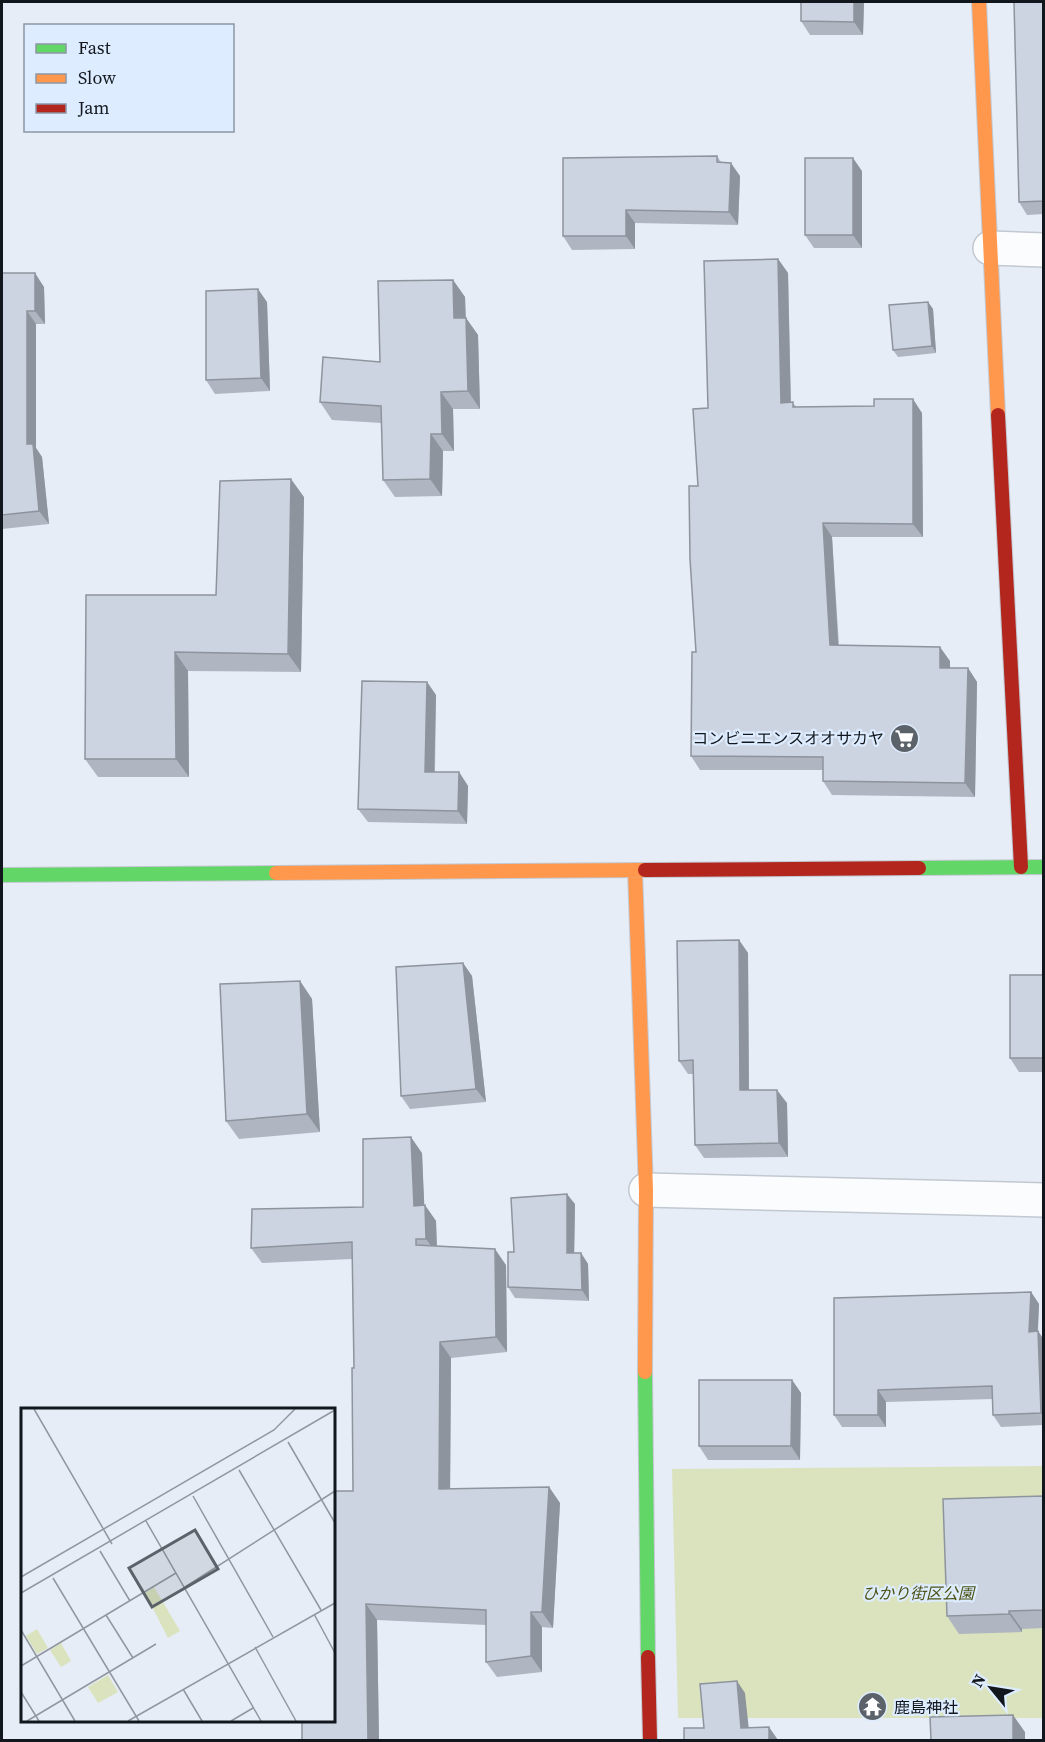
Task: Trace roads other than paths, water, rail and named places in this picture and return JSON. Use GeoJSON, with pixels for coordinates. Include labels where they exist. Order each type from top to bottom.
{"type":"FeatureCollection","features":[{"type":"Feature","properties":{"kind":"street"},"geometry":{"type":"LineString","coordinates":[[979,2],[1022,867]]}},
{"type":"Feature","properties":{"kind":"street"},"geometry":{"type":"LineString","coordinates":[[990,248],[1044,250]]}},
{"type":"Feature","properties":{"kind":"street"},"geometry":{"type":"LineString","coordinates":[[2,875],[1044,867]]}},
{"type":"Feature","properties":{"kind":"street"},"geometry":{"type":"LineString","coordinates":[[635,870],[646,1190],[645,1468],[650,1740]]}},
{"type":"Feature","properties":{"kind":"street"},"geometry":{"type":"LineString","coordinates":[[646,1190],[1044,1200]]}},
{"type":"Feature","properties":{"kind":"place","name":"コンビニエンスオオサカヤ"},"geometry":{"type":"Point","coordinates":[905,738]}},
{"type":"Feature","properties":{"kind":"place","name":"鹿島神社"},"geometry":{"type":"Point","coordinates":[873,1707]}},
{"type":"Feature","properties":{"kind":"park label","name":"ひかり街区公園"},"geometry":{"type":"Point","coordinates":[918,1593]}}]}
